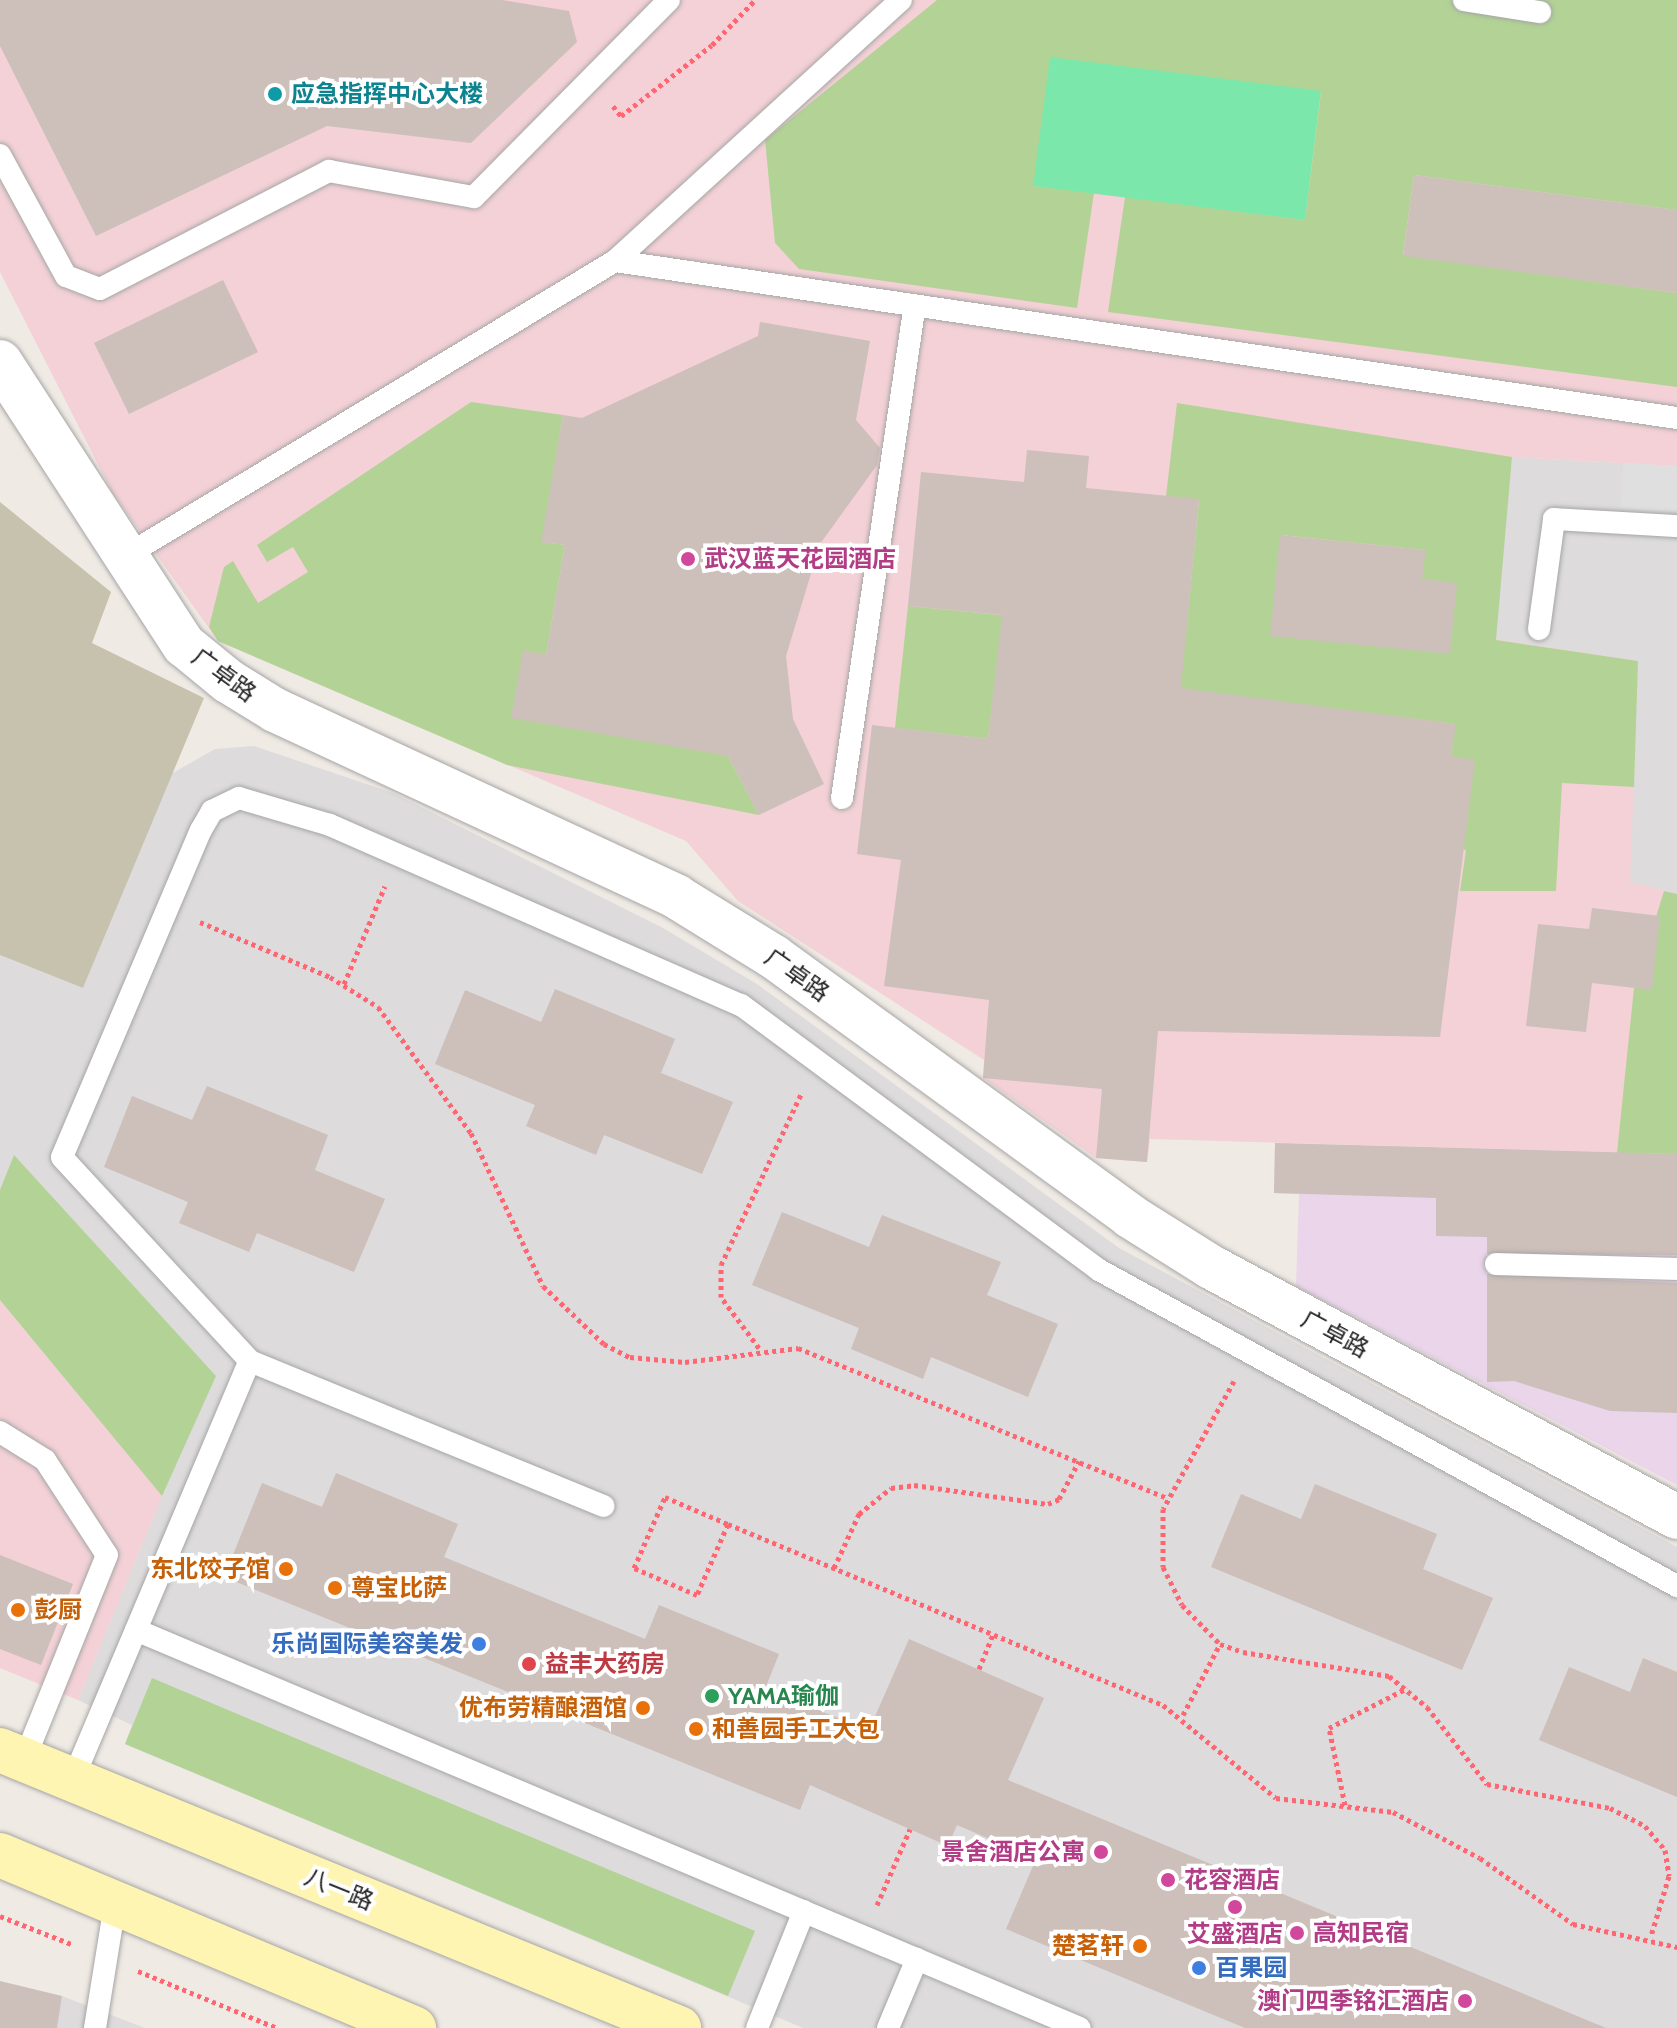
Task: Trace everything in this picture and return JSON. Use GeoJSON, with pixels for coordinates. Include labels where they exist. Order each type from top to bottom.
{"type":"FeatureCollection","features":[{"type":"Feature","properties":{"kind":"main road","name":"八一路"},"geometry":{"type":"LineString","coordinates":[[12,1755],[679,2028]]}},
{"type":"Feature","properties":{"kind":"main road"},"geometry":{"type":"LineString","coordinates":[[0,1855],[414,2028]]}},
{"type":"Feature","properties":{"kind":"street","name":"广卓路"},"geometry":{"type":"LineString","coordinates":[[0,362],[122,558],[184,645],[275,710],[677,897],[774,957],[1130,1216],[1211,1267],[1677,1517]]}},
{"type":"Feature","properties":{"kind":"lane"},"geometry":{"type":"LineString","coordinates":[[0,155],[66,276],[100,289],[329,171],[474,197],[669,0]]}},
{"type":"Feature","properties":{"kind":"lane"},"geometry":{"type":"LineString","coordinates":[[122,558],[615,261],[901,0]]}},
{"type":"Feature","properties":{"kind":"lane"},"geometry":{"type":"LineString","coordinates":[[1464,0],[1540,12]]}},
{"type":"Feature","properties":{"kind":"lane"},"geometry":{"type":"LineString","coordinates":[[615,261],[1677,418]]}},
{"type":"Feature","properties":{"kind":"lane"},"geometry":{"type":"LineString","coordinates":[[842,798],[915,305]]}},
{"type":"Feature","properties":{"kind":"lane"},"geometry":{"type":"LineString","coordinates":[[1539,629],[1554,519],[1677,526]]}},
{"type":"Feature","properties":{"kind":"lane"},"geometry":{"type":"LineString","coordinates":[[603,1506],[250,1361],[62,1157],[212,811],[239,798],[277,805],[729,999],[819,1058],[1099,1270],[1677,1586]]}},
{"type":"Feature","properties":{"kind":"lane"},"geometry":{"type":"LineString","coordinates":[[1496,1264],[1677,1269]]}},
{"type":"Feature","properties":{"kind":"lane"},"geometry":{"type":"LineString","coordinates":[[73,1779],[250,1361]]}},
{"type":"Feature","properties":{"kind":"lane"},"geometry":{"type":"LineString","coordinates":[[0,1432],[45,1460],[107,1555],[12,1755]]}},
{"type":"Feature","properties":{"kind":"lane"},"geometry":{"type":"LineString","coordinates":[[136,1630],[1080,2028]]}},
{"type":"Feature","properties":{"kind":"lane"},"geometry":{"type":"LineString","coordinates":[[95,2028],[115,1905]]}},
{"type":"Feature","properties":{"kind":"lane"},"geometry":{"type":"LineString","coordinates":[[757,2028],[804,1911]]}},
{"type":"Feature","properties":{"kind":"lane"},"geometry":{"type":"LineString","coordinates":[[888,2028],[917,1959]]}},
{"type":"Feature","properties":{"kind":"path"},"geometry":{"type":"LineString","coordinates":[[591,82],[621,116],[712,45],[755,0]]}},
{"type":"Feature","properties":{"kind":"path"},"geometry":{"type":"LineString","coordinates":[[344,984],[398,855]]}},
{"type":"Feature","properties":{"kind":"path"},"geometry":{"type":"LineString","coordinates":[[168,908],[344,984],[386,1015],[450,1100],[489,1166],[529,1263],[582,1328],[630,1357],[661,1362],[759,1348],[798,1348],[1167,1498]]}},
{"type":"Feature","properties":{"kind":"path"},"geometry":{"type":"LineString","coordinates":[[759,1348],[721,1297],[721,1265],[819,1058]]}},
{"type":"Feature","properties":{"kind":"path"},"geometry":{"type":"LineString","coordinates":[[1250,1354],[1167,1498],[1161,1550],[1169,1583],[1220,1644],[1283,1661],[1367,1670],[1407,1688],[1487,1784],[1610,1808],[1657,1838],[1669,1876],[1651,1936]]}},
{"type":"Feature","properties":{"kind":"path"},"geometry":{"type":"LineString","coordinates":[[834,1568],[859,1514],[891,1488],[914,1485],[1048,1504],[1059,1499],[1079,1461]]}},
{"type":"Feature","properties":{"kind":"path"},"geometry":{"type":"LineString","coordinates":[[728,1524],[697,1595],[634,1568],[665,1497],[1183,1715],[1261,1790],[1295,1803],[1345,1805],[1432,1828],[1573,1924],[1651,1936],[1677,1947]]}},
{"type":"Feature","properties":{"kind":"path"},"geometry":{"type":"LineString","coordinates":[[979,1669],[993,1635]]}},
{"type":"Feature","properties":{"kind":"path"},"geometry":{"type":"LineString","coordinates":[[1183,1715],[1220,1644]]}},
{"type":"Feature","properties":{"kind":"path"},"geometry":{"type":"LineString","coordinates":[[1345,1805],[1329,1728],[1407,1688]]}},
{"type":"Feature","properties":{"kind":"path"},"geometry":{"type":"LineString","coordinates":[[864,1937],[910,1829]]}},
{"type":"Feature","properties":{"kind":"shaded area"},"geometry":{"type":"Polygon","coordinates":[[[0,0],[1677,0],[1677,466],[1512,457],[1495,639],[1638,661],[1630,882],[1677,894],[1677,1154],[1150,1139],[1147,1162],[1096,1158],[983,1078],[984,1060],[738,901],[686,841],[218,641],[112,492],[0,272],[0,0]]]}},
{"type":"Feature","properties":{"kind":"shaded area"},"geometry":{"type":"Polygon","coordinates":[[[1512,457],[1677,466],[1677,894],[1630,882],[1495,640],[1512,457]]]}},
{"type":"Feature","properties":{"kind":"shaded area"},"geometry":{"type":"Polygon","coordinates":[[[1623,463],[1677,466],[1677,511],[1620,508],[1623,463]]]}},
{"type":"Feature","properties":{"kind":"shaded area"},"geometry":{"type":"Polygon","coordinates":[[[0,502],[111,592],[92,643],[204,698],[83,988],[0,955],[0,502]]]}},
{"type":"Feature","properties":{"kind":"shaded area"},"geometry":{"type":"Polygon","coordinates":[[[254,746],[393,793],[663,928],[757,984],[1119,1248],[1677,1547],[1677,2028],[803,2028],[125,1744],[132,1725],[78,1700],[162,1496],[0,1300],[0,955],[83,988],[171,774],[215,749],[254,746]]]}},
{"type":"Feature","properties":{"kind":"shaded area"},"geometry":{"type":"Polygon","coordinates":[[[1275,1143],[1677,1154],[1677,1485],[1296,1286],[1299,1194],[1274,1193],[1275,1143]]]}},
{"type":"Feature","properties":{"kind":"shaded area"},"geometry":{"type":"Polygon","coordinates":[[[0,1300],[162,1496],[78,1700],[0,1668],[0,1300]]]}},
{"type":"Feature","properties":{"kind":"shaded area"},"geometry":{"type":"Polygon","coordinates":[[[62,1996],[98,2010],[145,2028],[57,2028],[62,1996]]]}},
{"type":"Feature","properties":{"kind":"green space"},"geometry":{"type":"Polygon","coordinates":[[[937,0],[1677,0],[1677,210],[1414,175],[1403,255],[1677,293],[1677,387],[1108,312],[1125,197],[1305,220],[1321,92],[1034,186],[1094,193],[1077,308],[799,269],[775,243],[765,140],[937,0]]]}},
{"type":"Feature","properties":{"kind":"green space"},"geometry":{"type":"Polygon","coordinates":[[[1050,57],[1321,91],[1305,220],[1033,186],[1050,57]]]}},
{"type":"Feature","properties":{"kind":"green space"},"geometry":{"type":"Polygon","coordinates":[[[471,402],[563,415],[542,542],[565,545],[546,655],[524,651],[728,756],[759,815],[507,765],[218,641],[209,627],[224,567],[233,561],[258,603],[308,572],[293,547],[267,562],[257,545],[471,402]]]}},
{"type":"Feature","properties":{"kind":"green space"},"geometry":{"type":"Polygon","coordinates":[[[1177,403],[1512,457],[1496,640],[1638,661],[1634,787],[1562,783],[1556,891],[1460,891],[1466,850],[1403,841],[1451,756],[1455,724],[997,666],[988,739],[895,728],[908,606],[1186,633],[1199,500],[1166,496],[1177,403]],[[1281,535],[1422,579],[1425,550],[1281,535]]]}},
{"type":"Feature","properties":{"kind":"green space"},"geometry":{"type":"Polygon","coordinates":[[[1664,891],[1677,894],[1677,1154],[1617,1153],[1634,988],[1664,891]]]}},
{"type":"Feature","properties":{"kind":"green space"},"geometry":{"type":"Polygon","coordinates":[[[14,1155],[216,1376],[162,1496],[0,1300],[0,1190],[14,1155]]]}},
{"type":"Feature","properties":{"kind":"green space"},"geometry":{"type":"Polygon","coordinates":[[[152,1678],[755,1931],[728,1996],[125,1744],[152,1678]]]}},
{"type":"Feature","properties":{"kind":"building","name":"应急指挥中心大楼"},"geometry":{"type":"Polygon","coordinates":[[[0,0],[502,0],[569,11],[577,42],[471,143],[327,126],[96,236],[0,46],[0,0]]]}},
{"type":"Feature","properties":{"kind":"building"},"geometry":{"type":"Polygon","coordinates":[[[1414,175],[1677,210],[1677,293],[1403,256],[1414,175]]]}},
{"type":"Feature","properties":{"kind":"building"},"geometry":{"type":"Polygon","coordinates":[[[223,280],[258,352],[129,414],[94,343],[223,280]]]}},
{"type":"Feature","properties":{"kind":"building","name":"武汉蓝天花园酒店"},"geometry":{"type":"Polygon","coordinates":[[[760,322],[870,341],[856,420],[880,448],[877,465],[820,544],[786,656],[793,719],[824,784],[759,815],[728,756],[511,718],[523,650],[546,655],[565,545],[541,542],[563,415],[582,418],[758,336],[760,322]]]}},
{"type":"Feature","properties":{"kind":"building"},"geometry":{"type":"Polygon","coordinates":[[[1027,450],[1089,456],[1086,488],[1199,499],[1181,688],[1456,724],[1451,756],[1475,760],[1440,1037],[1158,1031],[1147,1162],[1096,1158],[1102,1089],[983,1078],[989,1000],[884,986],[901,860],[857,854],[872,725],[988,739],[1002,615],[908,606],[921,472],[1024,482],[1027,450]]]}},
{"type":"Feature","properties":{"kind":"building"},"geometry":{"type":"Polygon","coordinates":[[[1280,535],[1426,550],[1422,579],[1457,583],[1450,654],[1270,636],[1280,535]]]}},
{"type":"Feature","properties":{"kind":"building"},"geometry":{"type":"Polygon","coordinates":[[[1592,908],[1660,916],[1652,990],[1592,983],[1586,1032],[1526,1026],[1538,924],[1589,929],[1592,908]]]}},
{"type":"Feature","properties":{"kind":"building"},"geometry":{"type":"Polygon","coordinates":[[[555,989],[675,1039],[661,1073],[733,1102],[702,1174],[604,1135],[596,1155],[526,1126],[535,1105],[435,1064],[465,990],[541,1022],[555,989]]]}},
{"type":"Feature","properties":{"kind":"building"},"geometry":{"type":"Polygon","coordinates":[[[207,1086],[328,1135],[315,1170],[385,1199],[354,1272],[257,1233],[249,1252],[179,1223],[188,1202],[104,1167],[132,1096],[192,1120],[207,1086]]]}},
{"type":"Feature","properties":{"kind":"building"},"geometry":{"type":"Polygon","coordinates":[[[1275,1143],[1677,1154],[1677,1255],[1487,1254],[1487,1237],[1436,1236],[1436,1198],[1274,1193],[1275,1143]]]}},
{"type":"Feature","properties":{"kind":"building"},"geometry":{"type":"Polygon","coordinates":[[[782,1212],[869,1247],[882,1215],[1001,1262],[987,1295],[1058,1324],[1028,1397],[931,1357],[923,1379],[851,1349],[859,1328],[752,1285],[782,1212]]]}},
{"type":"Feature","properties":{"kind":"building"},"geometry":{"type":"Polygon","coordinates":[[[1487,1274],[1677,1283],[1677,1413],[1610,1411],[1514,1381],[1487,1382],[1487,1274]]]}},
{"type":"Feature","properties":{"kind":"building"},"geometry":{"type":"Polygon","coordinates":[[[336,1473],[458,1524],[444,1557],[645,1639],[659,1605],[779,1654],[765,1689],[869,1730],[909,1639],[1044,1698],[1008,1780],[1606,2028],[1245,2028],[1006,1929],[1036,1859],[957,1825],[948,1846],[810,1785],[800,1810],[224,1577],[262,1483],[322,1507],[336,1473]]]}},
{"type":"Feature","properties":{"kind":"building"},"geometry":{"type":"Polygon","coordinates":[[[1315,1484],[1437,1534],[1423,1569],[1493,1598],[1462,1670],[1211,1567],[1241,1494],[1301,1519],[1315,1484]]]}},
{"type":"Feature","properties":{"kind":"building"},"geometry":{"type":"Polygon","coordinates":[[[0,1555],[73,1584],[41,1665],[0,1649],[0,1555]]]}},
{"type":"Feature","properties":{"kind":"building"},"geometry":{"type":"Polygon","coordinates":[[[1643,1658],[1677,1672],[1677,1797],[1539,1740],[1569,1667],[1630,1692],[1643,1658]]]}},
{"type":"Feature","properties":{"kind":"building"},"geometry":{"type":"Polygon","coordinates":[[[0,1981],[62,1996],[57,2028],[0,2028],[0,1981]]]}},
{"type":"Feature","properties":{"kind":"place","name":"应急指挥中心大楼"},"geometry":{"type":"Point","coordinates":[275,94]}},
{"type":"Feature","properties":{"kind":"place","name":"武汉蓝天花园酒店"},"geometry":{"type":"Point","coordinates":[688,559]}},
{"type":"Feature","properties":{"kind":"place","name":"东北饺子馆"},"geometry":{"type":"Point","coordinates":[286,1569]}},
{"type":"Feature","properties":{"kind":"place","name":"尊宝比萨"},"geometry":{"type":"Point","coordinates":[335,1588]}},
{"type":"Feature","properties":{"kind":"place","name":"彭厨"},"geometry":{"type":"Point","coordinates":[18,1610]}},
{"type":"Feature","properties":{"kind":"place","name":"乐尚国际美容美发"},"geometry":{"type":"Point","coordinates":[479,1644]}},
{"type":"Feature","properties":{"kind":"place","name":"益丰大药房"},"geometry":{"type":"Point","coordinates":[529,1664]}},
{"type":"Feature","properties":{"kind":"place","name":"YAMA瑜伽"},"geometry":{"type":"Point","coordinates":[712,1696]}},
{"type":"Feature","properties":{"kind":"place","name":"优布劳精酿酒馆"},"geometry":{"type":"Point","coordinates":[643,1708]}},
{"type":"Feature","properties":{"kind":"place","name":"和善园手工大包"},"geometry":{"type":"Point","coordinates":[696,1729]}},
{"type":"Feature","properties":{"kind":"place","name":"景舍酒店公寓"},"geometry":{"type":"Point","coordinates":[1101,1852]}},
{"type":"Feature","properties":{"kind":"place","name":"花容酒店"},"geometry":{"type":"Point","coordinates":[1168,1880]}},
{"type":"Feature","properties":{"kind":"place","name":"艾盛酒店"},"geometry":{"type":"Point","coordinates":[1235,1907]}},
{"type":"Feature","properties":{"kind":"place","name":"高知民宿"},"geometry":{"type":"Point","coordinates":[1297,1933]}},
{"type":"Feature","properties":{"kind":"place","name":"楚茗轩"},"geometry":{"type":"Point","coordinates":[1140,1946]}},
{"type":"Feature","properties":{"kind":"place","name":"百果园"},"geometry":{"type":"Point","coordinates":[1199,1968]}},
{"type":"Feature","properties":{"kind":"place","name":"澳门四季铭汇酒店"},"geometry":{"type":"Point","coordinates":[1465,2001]}}]}
